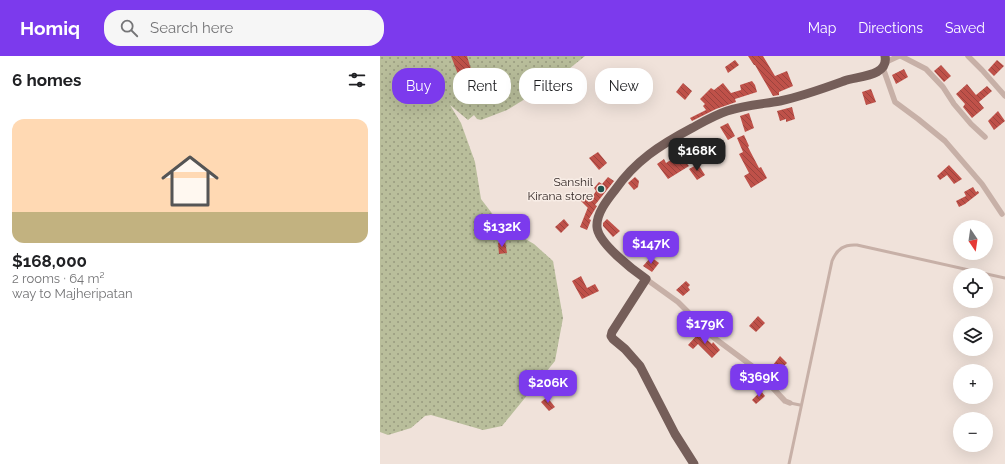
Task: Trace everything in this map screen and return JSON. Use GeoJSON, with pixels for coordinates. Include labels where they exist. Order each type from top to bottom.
{"type":"FeatureCollection","features":[{"type":"Feature","properties":{"kind":"main road"},"geometry":{"type":"LineString","coordinates":[[694,464],[675,434],[640,366],[611,336],[612,332],[646,279],[626,264],[600,238],[597,226],[602,208],[630,170],[660,145],[707,120],[743,106],[788,99],[818,91],[844,81],[873,74],[880,71],[885,62]]}},
{"type":"Feature","properties":{"kind":"street"},"geometry":{"type":"LineString","coordinates":[[985,137],[971,124],[954,104],[943,86],[926,69],[900,56],[885,62],[895,102],[945,141],[982,184],[1002,214]]}},
{"type":"Feature","properties":{"kind":"street"},"geometry":{"type":"LineString","coordinates":[[968,56],[1005,96]]}},
{"type":"Feature","properties":{"kind":"street"},"geometry":{"type":"LineString","coordinates":[[646,279],[678,302],[713,337],[752,366],[785,401],[790,402]]}},
{"type":"Feature","properties":{"kind":"lane"},"geometry":{"type":"LineString","coordinates":[[789,464],[800,405],[832,260],[836,252],[842,247],[850,244],[857,245],[1005,278]]}},
{"type":"Feature","properties":{"kind":"lane"},"geometry":{"type":"LineString","coordinates":[[790,402],[800,405]]}},
{"type":"Feature","properties":{"kind":"green space"},"geometry":{"type":"Polygon","coordinates":[[[380,56],[585,56],[570,68],[519,68],[519,103],[507,110],[481,120],[477,119],[474,115],[468,120],[450,105],[461,123],[475,162],[481,199],[501,225],[534,244],[553,261],[563,318],[555,361],[502,426],[483,430],[431,415],[425,416],[411,428],[388,435],[380,432],[380,56]]]}},
{"type":"Feature","properties":{"kind":"building"},"geometry":{"type":"Polygon","coordinates":[[[451,56],[467,56],[471,68],[456,68],[451,56]]]}},
{"type":"Feature","properties":{"kind":"building"},"geometry":{"type":"Polygon","coordinates":[[[748,56],[763,56],[775,76],[787,71],[793,86],[779,92],[779,95],[773,96],[748,56]]]}},
{"type":"Feature","properties":{"kind":"building"},"geometry":{"type":"Polygon","coordinates":[[[735,60],[739,65],[728,73],[725,67],[735,60]]]}},
{"type":"Feature","properties":{"kind":"building"},"geometry":{"type":"Polygon","coordinates":[[[997,60],[1004,66],[994,76],[988,70],[997,60]]]}},
{"type":"Feature","properties":{"kind":"building"},"geometry":{"type":"Polygon","coordinates":[[[941,65],[951,76],[944,82],[934,71],[941,65]]]}},
{"type":"Feature","properties":{"kind":"building"},"geometry":{"type":"Polygon","coordinates":[[[904,69],[908,77],[896,84],[892,75],[904,69]]]}},
{"type":"Feature","properties":{"kind":"building"},"geometry":{"type":"Polygon","coordinates":[[[752,81],[757,92],[735,99],[736,102],[716,109],[692,121],[690,118],[706,110],[703,106],[705,104],[700,99],[711,88],[714,90],[723,83],[731,93],[741,90],[740,85],[752,81]]]}},
{"type":"Feature","properties":{"kind":"building"},"geometry":{"type":"Polygon","coordinates":[[[683,83],[692,91],[685,100],[676,92],[683,83]]]}},
{"type":"Feature","properties":{"kind":"building"},"geometry":{"type":"Polygon","coordinates":[[[967,84],[976,95],[987,86],[992,91],[979,102],[984,108],[972,118],[963,107],[965,104],[956,94],[967,84]]]}},
{"type":"Feature","properties":{"kind":"building"},"geometry":{"type":"Polygon","coordinates":[[[871,89],[876,102],[866,105],[862,92],[871,89]]]}},
{"type":"Feature","properties":{"kind":"building"},"geometry":{"type":"Polygon","coordinates":[[[792,107],[795,119],[786,122],[786,119],[780,121],[777,111],[792,107]]]}},
{"type":"Feature","properties":{"kind":"building"},"geometry":{"type":"Polygon","coordinates":[[[998,111],[1005,121],[994,130],[988,121],[998,111]]]}},
{"type":"Feature","properties":{"kind":"building"},"geometry":{"type":"Polygon","coordinates":[[[749,113],[754,128],[745,132],[740,116],[749,113]]]}},
{"type":"Feature","properties":{"kind":"building"},"geometry":{"type":"Polygon","coordinates":[[[728,123],[735,136],[728,140],[720,127],[728,123]]]}},
{"type":"Feature","properties":{"kind":"building"},"geometry":{"type":"Polygon","coordinates":[[[744,135],[749,146],[748,147],[759,168],[761,167],[767,178],[751,188],[744,176],[749,173],[739,154],[743,152],[737,138],[744,135]]]}},
{"type":"Feature","properties":{"kind":"building"},"geometry":{"type":"Polygon","coordinates":[[[598,152],[607,163],[599,170],[589,158],[598,152]]]}},
{"type":"Feature","properties":{"kind":"building"},"geometry":{"type":"Polygon","coordinates":[[[680,154],[689,166],[668,179],[657,164],[664,159],[666,163],[680,154]]]}},
{"type":"Feature","properties":{"kind":"building"},"geometry":{"type":"Polygon","coordinates":[[[698,164],[705,175],[697,180],[689,169],[698,164]]]}},
{"type":"Feature","properties":{"kind":"building"},"geometry":{"type":"Polygon","coordinates":[[[949,165],[962,179],[954,184],[947,175],[940,180],[937,176],[949,165]]]}},
{"type":"Feature","properties":{"kind":"building"},"geometry":{"type":"Polygon","coordinates":[[[608,177],[614,181],[595,205],[597,206],[589,219],[591,220],[587,230],[580,227],[588,208],[581,201],[584,197],[589,202],[596,191],[594,188],[599,182],[602,184],[608,177]]]}},
{"type":"Feature","properties":{"kind":"building"},"geometry":{"type":"Polygon","coordinates":[[[635,177],[639,181],[638,187],[634,190],[628,183],[635,177]]]}},
{"type":"Feature","properties":{"kind":"building"},"geometry":{"type":"Polygon","coordinates":[[[973,187],[976,192],[978,191],[979,193],[959,207],[956,201],[966,196],[964,192],[973,187]]]}},
{"type":"Feature","properties":{"kind":"building"},"geometry":{"type":"Polygon","coordinates":[[[564,219],[569,225],[561,233],[555,227],[564,219]]]}},
{"type":"Feature","properties":{"kind":"building"},"geometry":{"type":"Polygon","coordinates":[[[607,219],[620,231],[613,237],[603,226],[603,223],[607,219]]]}},
{"type":"Feature","properties":{"kind":"building"},"geometry":{"type":"Polygon","coordinates":[[[505,241],[507,253],[499,254],[498,243],[505,241]]]}},
{"type":"Feature","properties":{"kind":"building"},"geometry":{"type":"Polygon","coordinates":[[[651,257],[659,263],[652,272],[643,266],[651,257]]]}},
{"type":"Feature","properties":{"kind":"building"},"geometry":{"type":"Polygon","coordinates":[[[581,276],[587,288],[595,284],[599,291],[582,299],[572,281],[581,276]]]}},
{"type":"Feature","properties":{"kind":"building"},"geometry":{"type":"Polygon","coordinates":[[[686,281],[690,285],[688,287],[690,290],[683,296],[676,290],[686,281]]]}},
{"type":"Feature","properties":{"kind":"building"},"geometry":{"type":"Polygon","coordinates":[[[758,316],[765,323],[756,332],[749,326],[758,316]]]}},
{"type":"Feature","properties":{"kind":"building"},"geometry":{"type":"Polygon","coordinates":[[[699,333],[712,344],[713,342],[720,350],[712,358],[698,344],[693,349],[688,345],[699,333]]]}},
{"type":"Feature","properties":{"kind":"building"},"geometry":{"type":"Polygon","coordinates":[[[780,356],[787,363],[779,371],[773,365],[780,356]]]}},
{"type":"Feature","properties":{"kind":"building"},"geometry":{"type":"Polygon","coordinates":[[[741,369],[750,377],[746,382],[737,374],[741,369]]]}},
{"type":"Feature","properties":{"kind":"building"},"geometry":{"type":"Polygon","coordinates":[[[761,391],[765,396],[756,404],[752,400],[761,391]]]}},
{"type":"Feature","properties":{"kind":"building"},"geometry":{"type":"Polygon","coordinates":[[[547,397],[555,407],[549,411],[541,402],[547,397]]]}},
{"type":"Feature","properties":{"kind":"place","name":"Sanshil Kirana store"},"geometry":{"type":"Point","coordinates":[601,189]}}]}
